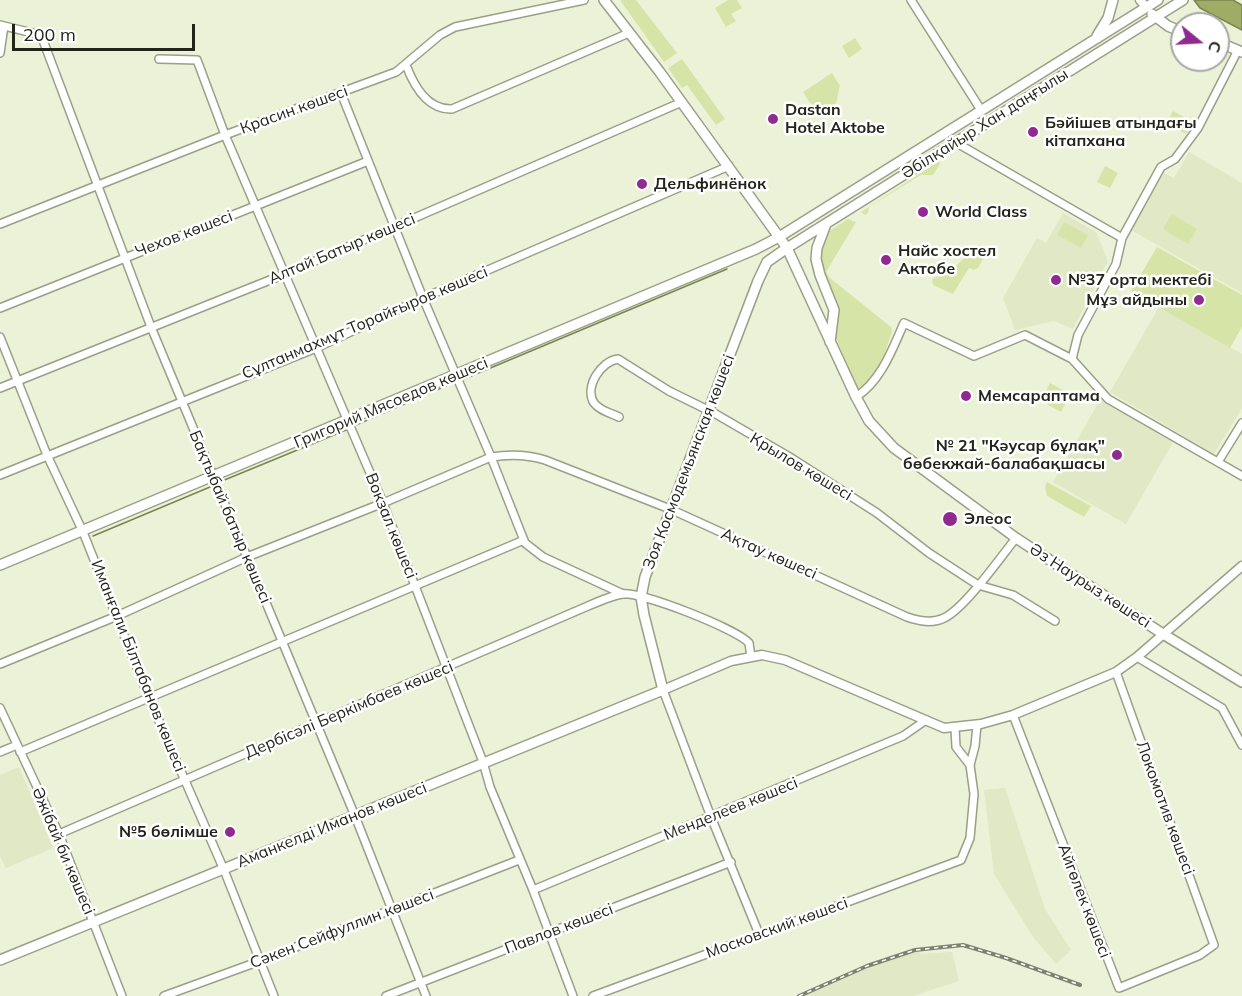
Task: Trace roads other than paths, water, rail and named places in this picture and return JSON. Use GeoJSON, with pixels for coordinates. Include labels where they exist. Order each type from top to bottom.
{"type":"FeatureCollection","features":[{"type":"Feature","properties":{"kind":"main road","name":"Әз Наурыз көшесі"},"geometry":{"type":"LineString","coordinates":[[604,0],[682,102],[787,248],[856,397],[869,421],[894,448],[1016,538],[1163,634],[1242,682]]}},
{"type":"Feature","properties":{"kind":"main road"},"geometry":{"type":"LineString","coordinates":[[1096,38],[1108,18],[1113,0]]}},
{"type":"Feature","properties":{"kind":"main road","name":"Әбілқайыр Хан даңғылы"},"geometry":{"type":"LineString","coordinates":[[779,237],[1096,38],[1143,4],[1158,0]]}},
{"type":"Feature","properties":{"kind":"main road","name":"Әбілқайыр Хан даңғылы"},"geometry":{"type":"LineString","coordinates":[[787,248],[1183,0]]}},
{"type":"Feature","properties":{"kind":"main road"},"geometry":{"type":"LineString","coordinates":[[1143,4],[1155,17],[1170,25]]}},
{"type":"Feature","properties":{"kind":"main road"},"geometry":{"type":"LineString","coordinates":[[1083,46],[1090,57]]}},
{"type":"Feature","properties":{"kind":"main road"},"geometry":{"type":"LineString","coordinates":[[1030,79],[1036,91]]}},
{"type":"Feature","properties":{"kind":"main road"},"geometry":{"type":"LineString","coordinates":[[847,194],[854,207]]}},
{"type":"Feature","properties":{"kind":"main road"},"geometry":{"type":"LineString","coordinates":[[826,224],[816,259],[834,310],[830,342]]}},
{"type":"Feature","properties":{"kind":"main road","name":"Григорий Мясоедов көшесі"},"geometry":{"type":"LineString","coordinates":[[0,565],[456,376],[756,249],[779,237]]}},
{"type":"Feature","properties":{"kind":"main road","name":"Зоя Космодемьянская көшесі"},"geometry":{"type":"LineString","coordinates":[[663,690],[641,597],[650,559],[758,281],[767,262],[787,248]]}},
{"type":"Feature","properties":{"kind":"main road","name":"Аманкелді Иманов көшесі"},"geometry":{"type":"LineString","coordinates":[[0,960],[663,690]]}},
{"type":"Feature","properties":{"kind":"street","name":"Красин көшесі"},"geometry":{"type":"LineString","coordinates":[[0,224],[225,135],[396,72],[440,35],[455,27],[584,0]]}},
{"type":"Feature","properties":{"kind":"street"},"geometry":{"type":"LineString","coordinates":[[911,0],[981,110]]}},
{"type":"Feature","properties":{"kind":"street"},"geometry":{"type":"LineString","coordinates":[[0,53],[2,26]]}},
{"type":"Feature","properties":{"kind":"street","name":"Бақтыбай батыр көшесі"},"geometry":{"type":"LineString","coordinates":[[2,26],[41,35],[151,327],[355,816],[426,996]]}},
{"type":"Feature","properties":{"kind":"street"},"geometry":{"type":"LineString","coordinates":[[406,64],[410,75],[427,101],[435,107],[452,109],[629,33]]}},
{"type":"Feature","properties":{"kind":"street"},"geometry":{"type":"LineString","coordinates":[[1072,359],[1078,335],[1116,264],[1122,238],[1161,167],[1175,159],[1198,128],[1240,51]]}},
{"type":"Feature","properties":{"kind":"street","name":"Вокзал көшесі"},"geometry":{"type":"LineString","coordinates":[[159,59],[197,60],[225,135],[383,503],[483,762],[490,787],[533,890],[573,996]]}},
{"type":"Feature","properties":{"kind":"street"},"geometry":{"type":"LineString","coordinates":[[340,93],[524,540],[543,557],[623,594]]}},
{"type":"Feature","properties":{"kind":"street","name":"Алтай Батыр көшесі"},"geometry":{"type":"LineString","coordinates":[[0,388],[285,274],[682,102]]}},
{"type":"Feature","properties":{"kind":"street"},"geometry":{"type":"LineString","coordinates":[[955,142],[1122,238]]}},
{"type":"Feature","properties":{"kind":"street","name":"Чехов көшесі"},"geometry":{"type":"LineString","coordinates":[[0,308],[368,160]]}},
{"type":"Feature","properties":{"kind":"street","name":"Сұлтанмахмұт Торайғыров көшесі"},"geometry":{"type":"LineString","coordinates":[[0,475],[316,348],[423,298],[729,166]]}},
{"type":"Feature","properties":{"kind":"street"},"geometry":{"type":"LineString","coordinates":[[856,397],[867,390],[879,375],[904,323],[975,356],[1025,336],[1072,359],[1108,399],[1242,476]]}},
{"type":"Feature","properties":{"kind":"street","name":"Иманғали Білтабанов көшесі"},"geometry":{"type":"LineString","coordinates":[[0,337],[47,455],[83,532],[149,698],[224,870],[274,996]]}},
{"type":"Feature","properties":{"kind":"street","name":"Крылов көшесі"},"geometry":{"type":"LineString","coordinates":[[619,417],[600,409],[593,401],[592,390],[595,378],[604,364],[618,359],[669,392],[708,410],[788,456],[877,513],[928,553],[978,585],[1013,595],[1056,621]]}},
{"type":"Feature","properties":{"kind":"street"},"geometry":{"type":"LineString","coordinates":[[1218,462],[1242,423]]}},
{"type":"Feature","properties":{"kind":"street","name":"Ақтау көшесі"},"geometry":{"type":"LineString","coordinates":[[0,664],[117,616],[247,557],[491,457],[506,454],[532,456],[670,508],[907,617],[922,621],[934,621],[951,614],[1016,538]]}},
{"type":"Feature","properties":{"kind":"street"},"geometry":{"type":"LineString","coordinates":[[0,752],[19,749],[149,698],[524,540]]}},
{"type":"Feature","properties":{"kind":"street"},"geometry":{"type":"LineString","coordinates":[[759,934],[711,817],[663,690],[731,661],[762,655],[785,660],[945,728],[977,725],[1013,715],[1116,672],[1137,657],[1242,566]]}},
{"type":"Feature","properties":{"kind":"street","name":"Дербісәлі Беркімбаев көшесі"},"geometry":{"type":"LineString","coordinates":[[58,834],[574,612],[623,594],[641,597],[693,614],[735,633],[749,643],[751,657]]}},
{"type":"Feature","properties":{"kind":"street"},"geometry":{"type":"LineString","coordinates":[[1137,657],[1222,708],[1242,745]]}},
{"type":"Feature","properties":{"kind":"street","name":"Локомотив көшесі"},"geometry":{"type":"LineString","coordinates":[[1116,672],[1214,945]]}},
{"type":"Feature","properties":{"kind":"street","name":"Әжібай би көшесі"},"geometry":{"type":"LineString","coordinates":[[0,708],[58,834],[122,996]]}},
{"type":"Feature","properties":{"kind":"street","name":"Айгөлек көшесі"},"geometry":{"type":"LineString","coordinates":[[1013,715],[1119,988],[1200,955],[1214,945]]}},
{"type":"Feature","properties":{"kind":"street","name":"Менделеев көшесі"},"geometry":{"type":"LineString","coordinates":[[533,890],[903,736],[926,720]]}},
{"type":"Feature","properties":{"kind":"street"},"geometry":{"type":"LineString","coordinates":[[970,765],[977,725]]}},
{"type":"Feature","properties":{"kind":"street"},"geometry":{"type":"LineString","coordinates":[[955,728],[956,747],[970,765]]}},
{"type":"Feature","properties":{"kind":"street","name":"Московский көшесі"},"geometry":{"type":"LineString","coordinates":[[593,996],[962,860],[970,838],[974,794],[970,765]]}},
{"type":"Feature","properties":{"kind":"street","name":"Сәкен Сейфуллин көшесі"},"geometry":{"type":"LineString","coordinates":[[164,996],[519,860]]}},
{"type":"Feature","properties":{"kind":"street","name":"Павлов көшесі"},"geometry":{"type":"LineString","coordinates":[[386,996],[730,862]]}},
{"type":"Feature","properties":{"kind":"waterway"},"geometry":{"type":"LineString","coordinates":[[464,379],[727,269]]}},
{"type":"Feature","properties":{"kind":"waterway"},"geometry":{"type":"LineString","coordinates":[[356,425],[448,385]]}},
{"type":"Feature","properties":{"kind":"waterway"},"geometry":{"type":"LineString","coordinates":[[222,481],[346,430]]}},
{"type":"Feature","properties":{"kind":"waterway"},"geometry":{"type":"LineString","coordinates":[[93,536],[210,487]]}},
{"type":"Feature","properties":{"kind":"railway"},"geometry":{"type":"LineString","coordinates":[[799,996],[867,966],[915,950],[963,945],[1080,985]]}},
{"type":"Feature","properties":{"kind":"place","name":"Dastan Hotel Aktobe"},"geometry":{"type":"Point","coordinates":[773,119]}},
{"type":"Feature","properties":{"kind":"place","name":"Бәйішев атындағы кітапхана"},"geometry":{"type":"Point","coordinates":[1033,132]}},
{"type":"Feature","properties":{"kind":"place","name":"Дельфинёнок"},"geometry":{"type":"Point","coordinates":[642,184]}},
{"type":"Feature","properties":{"kind":"place","name":"World Class"},"geometry":{"type":"Point","coordinates":[923,212]}},
{"type":"Feature","properties":{"kind":"place","name":"Найс хостел Актобе"},"geometry":{"type":"Point","coordinates":[886,260]}},
{"type":"Feature","properties":{"kind":"place","name":"№37 орта мектебі"},"geometry":{"type":"Point","coordinates":[1056,280]}},
{"type":"Feature","properties":{"kind":"place","name":"Мұз айдыны"},"geometry":{"type":"Point","coordinates":[1199,300]}},
{"type":"Feature","properties":{"kind":"place","name":"Мемсараптама"},"geometry":{"type":"Point","coordinates":[966,396]}},
{"type":"Feature","properties":{"kind":"place","name":"№ 21 \"Кәусар бұлақ\" бөбекжай-балабақшасы"},"geometry":{"type":"Point","coordinates":[1117,455]}},
{"type":"Feature","properties":{"kind":"place","name":"Элеос"},"geometry":{"type":"Point","coordinates":[950,519]}},
{"type":"Feature","properties":{"kind":"place","name":"№5 бөлімше"},"geometry":{"type":"Point","coordinates":[230,832]}}]}
